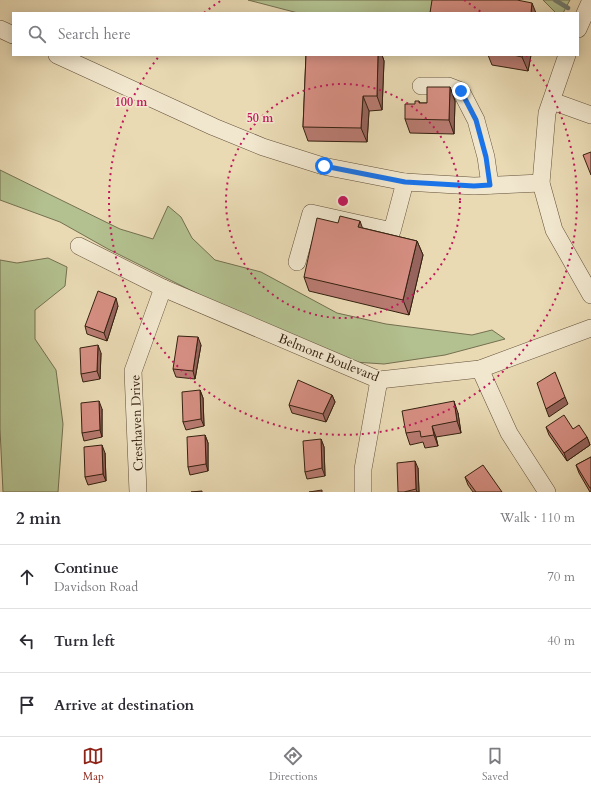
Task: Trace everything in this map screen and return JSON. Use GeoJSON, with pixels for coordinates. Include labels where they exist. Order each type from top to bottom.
{"type":"FeatureCollection","features":[{"type":"Feature","properties":{"kind":"street"},"geometry":{"type":"LineString","coordinates":[[579,27],[591,0]]}},
{"type":"Feature","properties":{"kind":"street"},"geometry":{"type":"LineString","coordinates":[[0,29],[12,35]]}},
{"type":"Feature","properties":{"kind":"street"},"geometry":{"type":"LineString","coordinates":[[59,56],[214,127],[262,147],[324,166],[405,182],[474,186],[541,183]]}},
{"type":"Feature","properties":{"kind":"street"},"geometry":{"type":"LineString","coordinates":[[567,56],[548,113],[541,183],[554,230],[591,295]]}},
{"type":"Feature","properties":{"kind":"street"},"geometry":{"type":"LineString","coordinates":[[421,86],[448,86],[461,91],[476,120],[486,157],[490,185]]}},
{"type":"Feature","properties":{"kind":"street"},"geometry":{"type":"LineString","coordinates":[[552,101],[591,115]]}},
{"type":"Feature","properties":{"kind":"street"},"geometry":{"type":"LineString","coordinates":[[297,262],[311,213],[392,231],[405,182]]}},
{"type":"Feature","properties":{"kind":"street","name":"Belmont Boulevard"},"geometry":{"type":"LineString","coordinates":[[79,246],[163,288],[379,380],[480,369],[591,328]]}},
{"type":"Feature","properties":{"kind":"street","name":"Cresthaven Drive"},"geometry":{"type":"LineString","coordinates":[[138,492],[132,372],[163,288]]}},
{"type":"Feature","properties":{"kind":"street"},"geometry":{"type":"LineString","coordinates":[[480,369],[509,433],[547,492]]}},
{"type":"Feature","properties":{"kind":"street"},"geometry":{"type":"LineString","coordinates":[[363,492],[363,469],[379,380]]}},
{"type":"Feature","properties":{"kind":"green space"},"geometry":{"type":"Polygon","coordinates":[[[248,0],[433,0],[430,12],[294,12],[248,0]]]}},
{"type":"Feature","properties":{"kind":"green space"},"geometry":{"type":"Polygon","coordinates":[[[543,0],[570,0],[564,12],[555,12],[543,0]]]}},
{"type":"Feature","properties":{"kind":"green space"},"geometry":{"type":"Polygon","coordinates":[[[0,170],[120,229],[153,239],[168,206],[181,217],[192,238],[215,260],[261,272],[337,313],[386,324],[472,335],[492,330],[505,339],[445,355],[384,364],[354,362],[224,307],[108,249],[60,222],[0,200],[0,170]]]}},
{"type":"Feature","properties":{"kind":"green space"},"geometry":{"type":"Polygon","coordinates":[[[48,258],[67,267],[65,286],[35,310],[35,339],[56,370],[63,424],[58,492],[3,492],[0,429],[0,260],[17,263],[48,258]]]}},
{"type":"Feature","properties":{"kind":"building"},"geometry":{"type":"Polygon","coordinates":[[[432,0],[517,0],[532,3],[531,12],[430,12],[432,0]]]}},
{"type":"Feature","properties":{"kind":"building"},"geometry":{"type":"Polygon","coordinates":[[[306,56],[378,56],[377,96],[363,96],[361,128],[303,127],[306,56]]]}},
{"type":"Feature","properties":{"kind":"building"},"geometry":{"type":"Polygon","coordinates":[[[427,87],[450,87],[449,120],[405,119],[405,104],[415,104],[415,101],[419,101],[419,103],[427,103],[427,87]]]}},
{"type":"Feature","properties":{"kind":"building"},"geometry":{"type":"Polygon","coordinates":[[[591,152],[591,175],[583,155],[591,152]]]}},
{"type":"Feature","properties":{"kind":"building"},"geometry":{"type":"Polygon","coordinates":[[[340,216],[360,221],[358,227],[417,241],[403,300],[304,277],[317,218],[338,223],[340,216]]]}},
{"type":"Feature","properties":{"kind":"building"},"geometry":{"type":"Polygon","coordinates":[[[98,291],[116,298],[104,333],[85,326],[98,291]]]}},
{"type":"Feature","properties":{"kind":"building"},"geometry":{"type":"Polygon","coordinates":[[[178,336],[198,337],[193,371],[173,369],[178,336]]]}},
{"type":"Feature","properties":{"kind":"building"},"geometry":{"type":"Polygon","coordinates":[[[98,345],[97,371],[81,374],[80,348],[98,345]]]}},
{"type":"Feature","properties":{"kind":"building"},"geometry":{"type":"Polygon","coordinates":[[[555,372],[565,397],[546,409],[537,383],[555,372]]]}},
{"type":"Feature","properties":{"kind":"building"},"geometry":{"type":"Polygon","coordinates":[[[298,380],[332,395],[323,414],[289,405],[298,380]]]}},
{"type":"Feature","properties":{"kind":"building"},"geometry":{"type":"Polygon","coordinates":[[[200,390],[201,419],[183,422],[182,392],[200,390]]]}},
{"type":"Feature","properties":{"kind":"building"},"geometry":{"type":"Polygon","coordinates":[[[99,401],[100,430],[82,433],[81,403],[99,401]]]}},
{"type":"Feature","properties":{"kind":"building"},"geometry":{"type":"Polygon","coordinates":[[[454,401],[457,421],[432,426],[434,435],[421,437],[420,431],[406,433],[402,411],[454,401]]]}},
{"type":"Feature","properties":{"kind":"building"},"geometry":{"type":"Polygon","coordinates":[[[564,415],[573,429],[579,425],[587,437],[564,453],[546,427],[564,415]]]}},
{"type":"Feature","properties":{"kind":"building"},"geometry":{"type":"Polygon","coordinates":[[[205,435],[206,464],[188,467],[187,437],[205,435]]]}},
{"type":"Feature","properties":{"kind":"building"},"geometry":{"type":"Polygon","coordinates":[[[321,439],[322,468],[305,472],[303,441],[321,439]]]}},
{"type":"Feature","properties":{"kind":"building"},"geometry":{"type":"Polygon","coordinates":[[[102,445],[103,474],[85,477],[84,447],[102,445]]]}},
{"type":"Feature","properties":{"kind":"building"},"geometry":{"type":"Polygon","coordinates":[[[591,457],[591,488],[590,488],[576,465],[591,457]]]}},
{"type":"Feature","properties":{"kind":"building"},"geometry":{"type":"Polygon","coordinates":[[[415,461],[416,489],[398,492],[397,463],[415,461]]]}},
{"type":"Feature","properties":{"kind":"building"},"geometry":{"type":"Polygon","coordinates":[[[483,465],[502,492],[476,492],[465,477],[483,465]]]}},
{"type":"Feature","properties":{"kind":"building"},"geometry":{"type":"Polygon","coordinates":[[[322,490],[322,492],[309,492],[322,490]]]}},
{"type":"Feature","properties":{"kind":"waterway"},"geometry":{"type":"LineString","coordinates":[[555,0],[568,8]]}},
{"type":"Feature","properties":{"kind":"route"},"geometry":{"type":"LineString","coordinates":[[324,166],[405,182],[474,186],[490,185],[486,157],[476,120],[461,91]]}}]}
